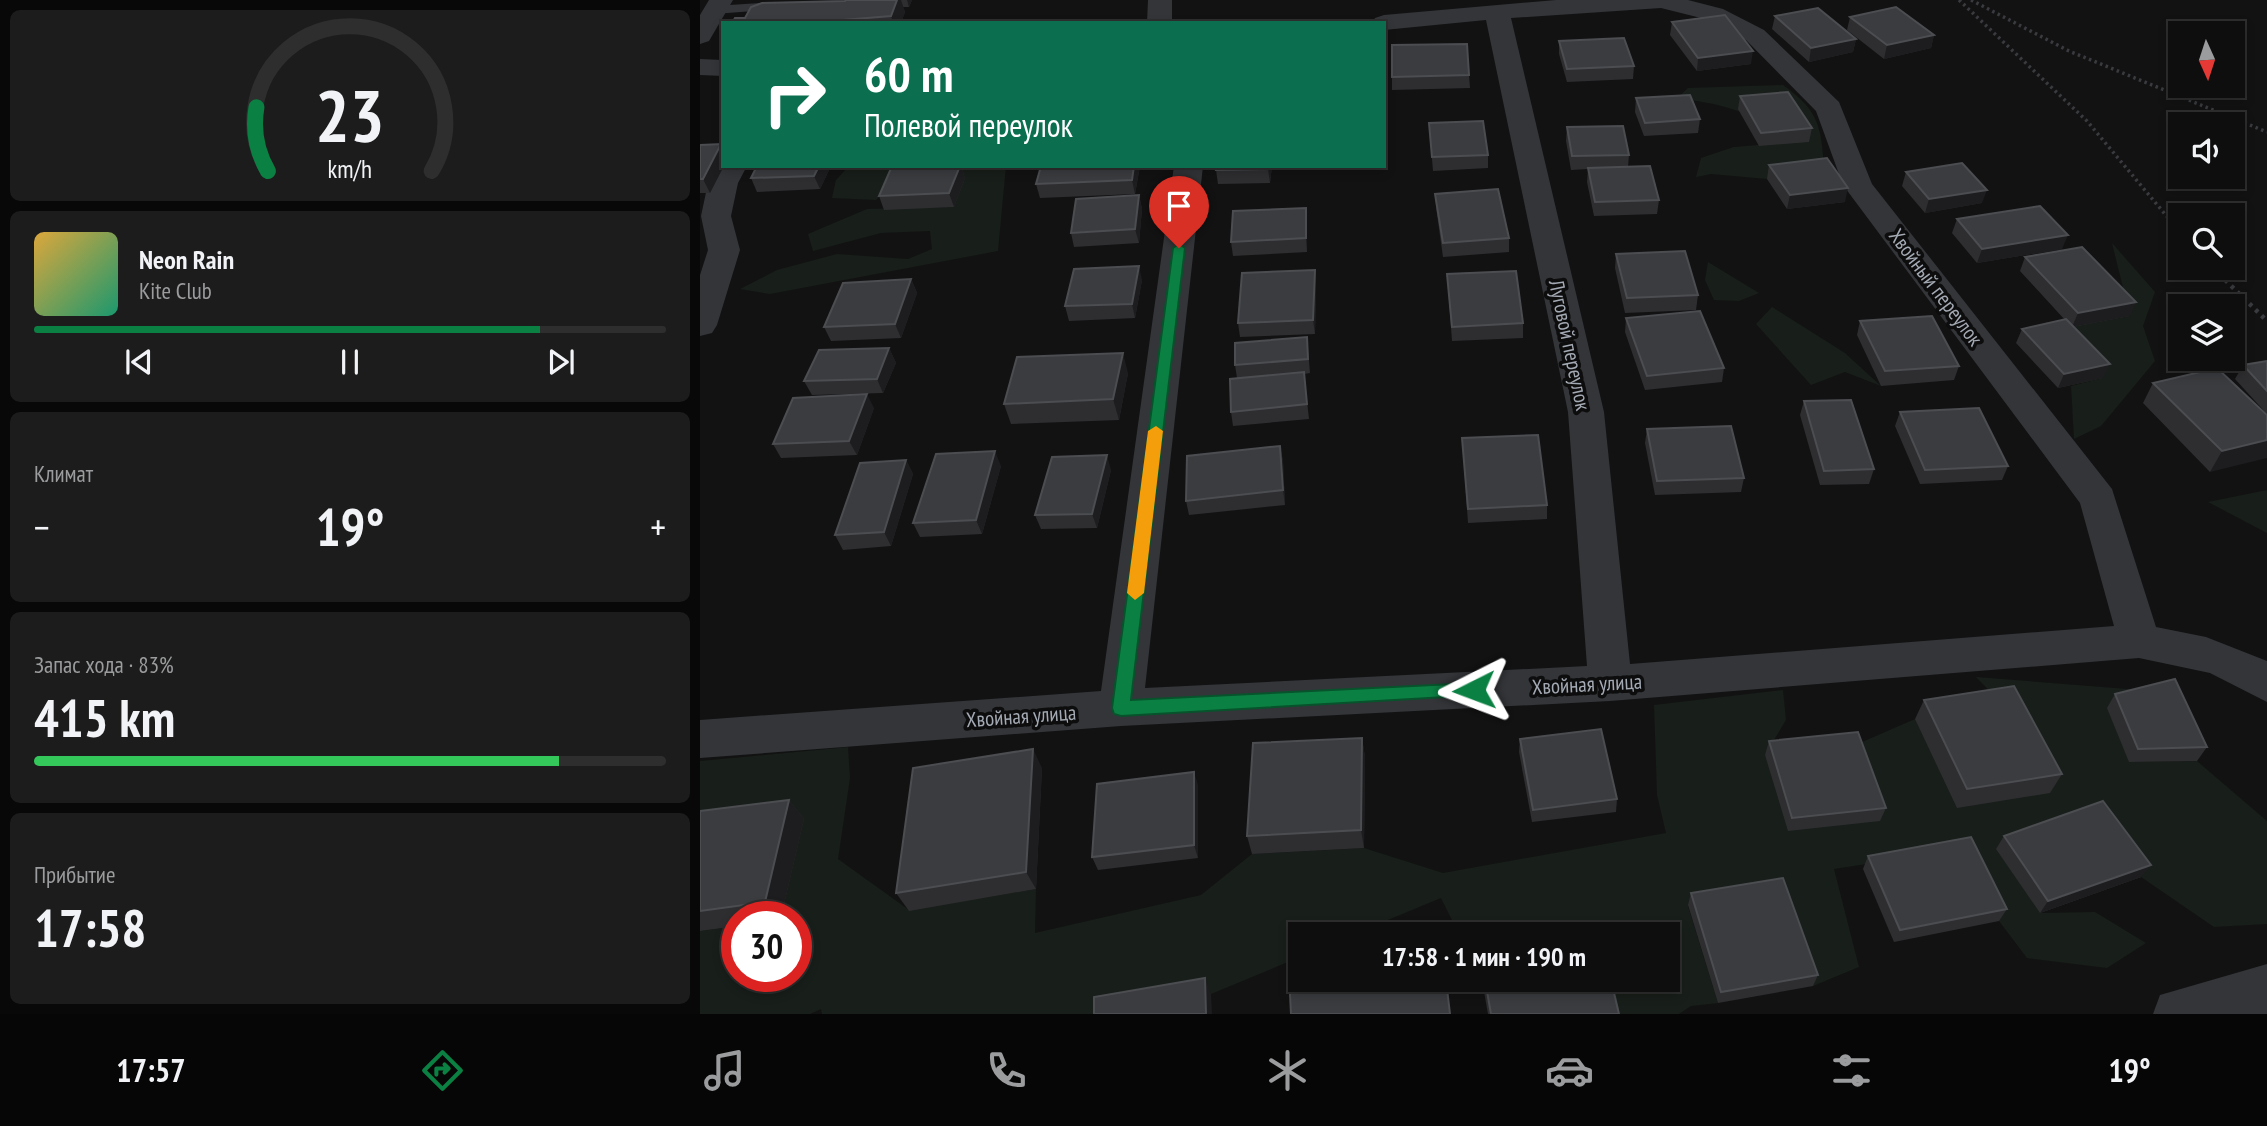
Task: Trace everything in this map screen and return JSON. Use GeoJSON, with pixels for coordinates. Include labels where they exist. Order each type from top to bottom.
{"type":"FeatureCollection","features":[{"type":"Feature","properties":{"kind":"street"},"geometry":{"type":"LineString","coordinates":[[1159,21],[1160,0]]}},
{"type":"Feature","properties":{"kind":"street","name":"Хвойный переулок"},"geometry":{"type":"LineString","coordinates":[[1386,23],[1497,12],[1668,1],[1714,14],[1755,35],[1829,107],[1858,185],[2098,499],[2140,641]]}},
{"type":"Feature","properties":{"kind":"street"},"geometry":{"type":"LineString","coordinates":[[700,36],[718,5]]}},
{"type":"Feature","properties":{"kind":"street","name":"Луговой переулок"},"geometry":{"type":"LineString","coordinates":[[1497,12],[1586,412],[1610,683]]}},
{"type":"Feature","properties":{"kind":"street"},"geometry":{"type":"LineString","coordinates":[[700,68],[721,68]]}},
{"type":"Feature","properties":{"kind":"street"},"geometry":{"type":"LineString","coordinates":[[700,325],[724,250],[716,216],[723,183],[732,168]]}},
{"type":"Feature","properties":{"kind":"street"},"geometry":{"type":"LineString","coordinates":[[1121,708],[1189,168]]}},
{"type":"Feature","properties":{"kind":"street","name":"Хвойная улица"},"geometry":{"type":"LineString","coordinates":[[700,739],[1121,708],[1610,683],[2140,641],[2205,652],[2262,680]]}},
{"type":"Feature","properties":{"kind":"street"},"geometry":{"type":"LineString","coordinates":[[2179,1014],[2267,990]]}},
{"type":"Feature","properties":{"kind":"lane"},"geometry":{"type":"LineString","coordinates":[[718,5],[796,5]]}},
{"type":"Feature","properties":{"kind":"path"},"geometry":{"type":"LineString","coordinates":[[1959,0],[2087,121],[2168,218]]}},
{"type":"Feature","properties":{"kind":"path"},"geometry":{"type":"LineString","coordinates":[[1971,0],[2069,51],[2267,131]]}},
{"type":"Feature","properties":{"kind":"path"},"geometry":{"type":"LineString","coordinates":[[2225,280],[2267,321]]}},
{"type":"Feature","properties":{"kind":"shaded area"},"geometry":{"type":"Polygon","coordinates":[[[1783,85],[1804,102],[1816,119],[1824,166],[1767,179],[1711,174],[1696,177],[1701,158],[1734,147],[1809,141],[1729,108],[1676,99],[1688,88],[1783,85]]]}},
{"type":"Feature","properties":{"kind":"shaded area"},"geometry":{"type":"Polygon","coordinates":[[[847,168],[1006,168],[998,251],[770,294],[740,289],[777,270],[837,254],[908,259],[932,249],[930,231],[881,233],[813,251],[808,234],[867,209],[954,207],[898,180],[876,200],[832,198],[836,180],[847,168]]]}},
{"type":"Feature","properties":{"kind":"shaded area"},"geometry":{"type":"Polygon","coordinates":[[[2112,243],[2155,292],[2143,326],[2155,361],[2101,426],[2074,439],[2071,386],[2103,378],[2072,327],[2130,316],[2112,243]]]}},
{"type":"Feature","properties":{"kind":"shaded area"},"geometry":{"type":"Polygon","coordinates":[[[1708,262],[1759,293],[1739,301],[1714,300],[1705,280],[1708,262]]]}},
{"type":"Feature","properties":{"kind":"shaded area"},"geometry":{"type":"Polygon","coordinates":[[[1772,307],[1845,353],[1881,386],[1845,372],[1811,385],[1756,324],[1772,307]]]}},
{"type":"Feature","properties":{"kind":"shaded area"},"geometry":{"type":"Polygon","coordinates":[[[2267,490],[2267,533],[2208,502],[2267,490]]]}},
{"type":"Feature","properties":{"kind":"shaded area"},"geometry":{"type":"Polygon","coordinates":[[[1976,677],[2166,692],[2129,762],[2197,761],[2267,821],[2267,924],[2214,927],[2141,877],[2040,913],[2095,912],[2146,943],[2107,968],[2027,958],[1999,921],[1964,849],[1834,869],[1859,967],[1813,986],[1778,890],[1688,906],[1718,1003],[1691,1006],[1679,1014],[1612,1014],[1607,992],[1680,992],[1680,922],[1453,922],[1441,898],[1383,922],[1288,922],[1288,962],[1211,994],[1103,1014],[822,1014],[821,1009],[810,1014],[700,1014],[700,931],[721,928],[721,992],[812,992],[812,901],[766,901],[700,832],[700,761],[848,747],[850,778],[838,859],[909,910],[1036,889],[1035,933],[1201,895],[1252,854],[1364,848],[1443,873],[1666,833],[1657,795],[1654,705],[1783,690],[1786,720],[1765,755],[1853,746],[1915,719],[2004,706],[1976,677]]]}},
{"type":"Feature","properties":{"kind":"building"},"geometry":{"type":"Polygon","coordinates":[[[897,0],[891,16],[843,21],[733,21],[735,18],[745,18],[751,7],[762,3],[897,0]]]}},
{"type":"Feature","properties":{"kind":"building"},"geometry":{"type":"Polygon","coordinates":[[[1896,7],[1934,35],[1887,45],[1850,17],[1896,7]]]}},
{"type":"Feature","properties":{"kind":"building"},"geometry":{"type":"Polygon","coordinates":[[[1818,8],[1856,39],[1811,48],[1775,16],[1818,8]]]}},
{"type":"Feature","properties":{"kind":"building"},"geometry":{"type":"Polygon","coordinates":[[[1725,15],[1753,51],[1698,58],[1672,22],[1725,15]]]}},
{"type":"Feature","properties":{"kind":"building"},"geometry":{"type":"Polygon","coordinates":[[[1624,38],[1634,66],[1567,69],[1559,41],[1624,38]]]}},
{"type":"Feature","properties":{"kind":"building"},"geometry":{"type":"Polygon","coordinates":[[[1467,44],[1469,75],[1392,77],[1392,45],[1467,44]]]}},
{"type":"Feature","properties":{"kind":"building"},"geometry":{"type":"Polygon","coordinates":[[[1788,92],[1812,128],[1761,133],[1740,96],[1788,92]]]}},
{"type":"Feature","properties":{"kind":"building"},"geometry":{"type":"Polygon","coordinates":[[[1690,95],[1700,119],[1645,123],[1636,98],[1690,95]]]}},
{"type":"Feature","properties":{"kind":"building"},"geometry":{"type":"Polygon","coordinates":[[[1483,121],[1488,155],[1432,157],[1429,123],[1483,121]]]}},
{"type":"Feature","properties":{"kind":"building"},"geometry":{"type":"Polygon","coordinates":[[[1623,126],[1629,155],[1572,156],[1567,127],[1623,126]]]}},
{"type":"Feature","properties":{"kind":"building"},"geometry":{"type":"Polygon","coordinates":[[[721,144],[703,179],[700,179],[700,145],[721,144]]]}},
{"type":"Feature","properties":{"kind":"building"},"geometry":{"type":"Polygon","coordinates":[[[1827,158],[1848,188],[1790,195],[1769,165],[1827,158]]]}},
{"type":"Feature","properties":{"kind":"building"},"geometry":{"type":"Polygon","coordinates":[[[1962,163],[1987,190],[1929,199],[1906,172],[1962,163]]]}},
{"type":"Feature","properties":{"kind":"building"},"geometry":{"type":"Polygon","coordinates":[[[1650,166],[1659,200],[1595,202],[1588,168],[1650,166]]]}},
{"type":"Feature","properties":{"kind":"building"},"geometry":{"type":"Polygon","coordinates":[[[756,168],[818,168],[814,176],[751,178],[756,168]]]}},
{"type":"Feature","properties":{"kind":"building"},"geometry":{"type":"Polygon","coordinates":[[[891,168],[959,168],[949,193],[879,196],[891,168]]]}},
{"type":"Feature","properties":{"kind":"building"},"geometry":{"type":"Polygon","coordinates":[[[1040,168],[1134,168],[1132,180],[1036,184],[1040,168]]]}},
{"type":"Feature","properties":{"kind":"building"},"geometry":{"type":"Polygon","coordinates":[[[1216,168],[1268,168],[1268,169],[1216,168]]]}},
{"type":"Feature","properties":{"kind":"building"},"geometry":{"type":"Polygon","coordinates":[[[1498,189],[1509,238],[1443,243],[1435,194],[1498,189]]]}},
{"type":"Feature","properties":{"kind":"building"},"geometry":{"type":"Polygon","coordinates":[[[1139,195],[1135,229],[1071,233],[1076,199],[1139,195]]]}},
{"type":"Feature","properties":{"kind":"building"},"geometry":{"type":"Polygon","coordinates":[[[2040,206],[2068,235],[1982,249],[1957,219],[2040,206]]]}},
{"type":"Feature","properties":{"kind":"building"},"geometry":{"type":"Polygon","coordinates":[[[1306,208],[1306,238],[1231,242],[1233,211],[1306,208]]]}},
{"type":"Feature","properties":{"kind":"building"},"geometry":{"type":"Polygon","coordinates":[[[2082,247],[2136,302],[2078,313],[2025,257],[2082,247]]]}},
{"type":"Feature","properties":{"kind":"building"},"geometry":{"type":"Polygon","coordinates":[[[1685,251],[1698,295],[1627,298],[1616,254],[1685,251]]]}},
{"type":"Feature","properties":{"kind":"building"},"geometry":{"type":"Polygon","coordinates":[[[1139,266],[1132,304],[1065,306],[1074,269],[1139,266]]]}},
{"type":"Feature","properties":{"kind":"building"},"geometry":{"type":"Polygon","coordinates":[[[1315,270],[1313,320],[1238,323],[1242,273],[1315,270]]]}},
{"type":"Feature","properties":{"kind":"building"},"geometry":{"type":"Polygon","coordinates":[[[1516,271],[1523,323],[1452,327],[1447,274],[1516,271]]]}},
{"type":"Feature","properties":{"kind":"building"},"geometry":{"type":"Polygon","coordinates":[[[911,279],[895,324],[824,327],[843,283],[911,279]]]}},
{"type":"Feature","properties":{"kind":"building"},"geometry":{"type":"Polygon","coordinates":[[[1700,311],[1724,368],[1647,376],[1626,318],[1700,311]]]}},
{"type":"Feature","properties":{"kind":"building"},"geometry":{"type":"Polygon","coordinates":[[[1932,316],[1959,366],[1885,371],[1860,321],[1932,316]]]}},
{"type":"Feature","properties":{"kind":"building"},"geometry":{"type":"Polygon","coordinates":[[[2066,319],[2110,364],[2064,374],[2022,329],[2066,319]]]}},
{"type":"Feature","properties":{"kind":"building"},"geometry":{"type":"Polygon","coordinates":[[[1307,337],[1308,359],[1235,365],[1235,343],[1307,337]]]}},
{"type":"Feature","properties":{"kind":"building"},"geometry":{"type":"Polygon","coordinates":[[[889,348],[877,379],[804,381],[819,350],[889,348]]]}},
{"type":"Feature","properties":{"kind":"building"},"geometry":{"type":"Polygon","coordinates":[[[1123,353],[1113,399],[1004,404],[1017,357],[1123,353]]]}},
{"type":"Feature","properties":{"kind":"building"},"geometry":{"type":"Polygon","coordinates":[[[2267,361],[2267,391],[2245,367],[2245,365],[2267,361]]]}},
{"type":"Feature","properties":{"kind":"building"},"geometry":{"type":"Polygon","coordinates":[[[2204,371],[2220,371],[2267,415],[2267,440],[2222,451],[2153,383],[2204,371]]]}},
{"type":"Feature","properties":{"kind":"building"},"geometry":{"type":"Polygon","coordinates":[[[1304,372],[1307,404],[1231,412],[1230,379],[1304,372]]]}},
{"type":"Feature","properties":{"kind":"building"},"geometry":{"type":"Polygon","coordinates":[[[867,394],[849,441],[773,444],[793,398],[867,394]]]}},
{"type":"Feature","properties":{"kind":"building"},"geometry":{"type":"Polygon","coordinates":[[[1851,400],[1874,469],[1824,471],[1804,401],[1851,400]]]}},
{"type":"Feature","properties":{"kind":"building"},"geometry":{"type":"Polygon","coordinates":[[[1979,408],[2008,466],[1925,470],[1900,412],[1979,408]]]}},
{"type":"Feature","properties":{"kind":"building"},"geometry":{"type":"Polygon","coordinates":[[[1731,426],[1744,478],[1657,481],[1647,429],[1731,426]]]}},
{"type":"Feature","properties":{"kind":"building"},"geometry":{"type":"Polygon","coordinates":[[[1538,435],[1547,505],[1468,509],[1462,438],[1538,435]]]}},
{"type":"Feature","properties":{"kind":"building"},"geometry":{"type":"Polygon","coordinates":[[[1280,446],[1283,490],[1186,501],[1187,456],[1280,446]]]}},
{"type":"Feature","properties":{"kind":"building"},"geometry":{"type":"Polygon","coordinates":[[[995,451],[976,520],[913,523],[936,454],[995,451]]]}},
{"type":"Feature","properties":{"kind":"building"},"geometry":{"type":"Polygon","coordinates":[[[1107,455],[1092,514],[1035,515],[1052,457],[1107,455]]]}},
{"type":"Feature","properties":{"kind":"building"},"geometry":{"type":"Polygon","coordinates":[[[906,460],[884,532],[835,535],[860,463],[906,460]]]}},
{"type":"Feature","properties":{"kind":"building"},"geometry":{"type":"Polygon","coordinates":[[[2175,679],[2207,747],[2138,749],[2115,694],[2175,679]]]}},
{"type":"Feature","properties":{"kind":"building"},"geometry":{"type":"Polygon","coordinates":[[[2014,686],[2062,774],[1967,789],[1924,700],[2014,686]]]}},
{"type":"Feature","properties":{"kind":"building"},"geometry":{"type":"Polygon","coordinates":[[[1601,729],[1617,799],[1533,810],[1520,739],[1601,729]]]}},
{"type":"Feature","properties":{"kind":"building"},"geometry":{"type":"Polygon","coordinates":[[[1858,732],[1886,808],[1792,818],[1769,741],[1858,732]]]}},
{"type":"Feature","properties":{"kind":"building"},"geometry":{"type":"Polygon","coordinates":[[[1362,738],[1361,830],[1247,836],[1253,743],[1362,738]]]}},
{"type":"Feature","properties":{"kind":"building"},"geometry":{"type":"Polygon","coordinates":[[[1033,749],[1026,872],[896,893],[913,768],[1033,749]]]}},
{"type":"Feature","properties":{"kind":"building"},"geometry":{"type":"Polygon","coordinates":[[[1194,772],[1194,845],[1092,857],[1097,784],[1194,772]]]}},
{"type":"Feature","properties":{"kind":"building"},"geometry":{"type":"Polygon","coordinates":[[[789,800],[765,901],[721,901],[721,908],[700,911],[700,811],[789,800]]]}},
{"type":"Feature","properties":{"kind":"building"},"geometry":{"type":"Polygon","coordinates":[[[2103,801],[2151,865],[2048,901],[2004,836],[2103,801]]]}},
{"type":"Feature","properties":{"kind":"building"},"geometry":{"type":"Polygon","coordinates":[[[1971,837],[2007,909],[1900,930],[1868,856],[1971,837]]]}},
{"type":"Feature","properties":{"kind":"building"},"geometry":{"type":"Polygon","coordinates":[[[1783,878],[1818,975],[1721,992],[1691,893],[1783,878]]]}},
{"type":"Feature","properties":{"kind":"building"},"geometry":{"type":"Polygon","coordinates":[[[1205,978],[1206,1014],[1094,1014],[1094,997],[1205,978]]]}},
{"type":"Feature","properties":{"kind":"building"},"geometry":{"type":"Polygon","coordinates":[[[1290,992],[1447,992],[1450,1014],[1291,1014],[1290,992]]]}},
{"type":"Feature","properties":{"kind":"building"},"geometry":{"type":"Polygon","coordinates":[[[1487,992],[1614,992],[1619,1014],[1491,1014],[1487,992]]]}},
{"type":"Feature","properties":{"kind":"slow traffic"},"geometry":{"type":"LineString","coordinates":[[1135,593],[1156,431]]}},
{"type":"Feature","properties":{"kind":"route"},"geometry":{"type":"LineString","coordinates":[[1179,248],[1121,708],[1474,690]]}}]}
